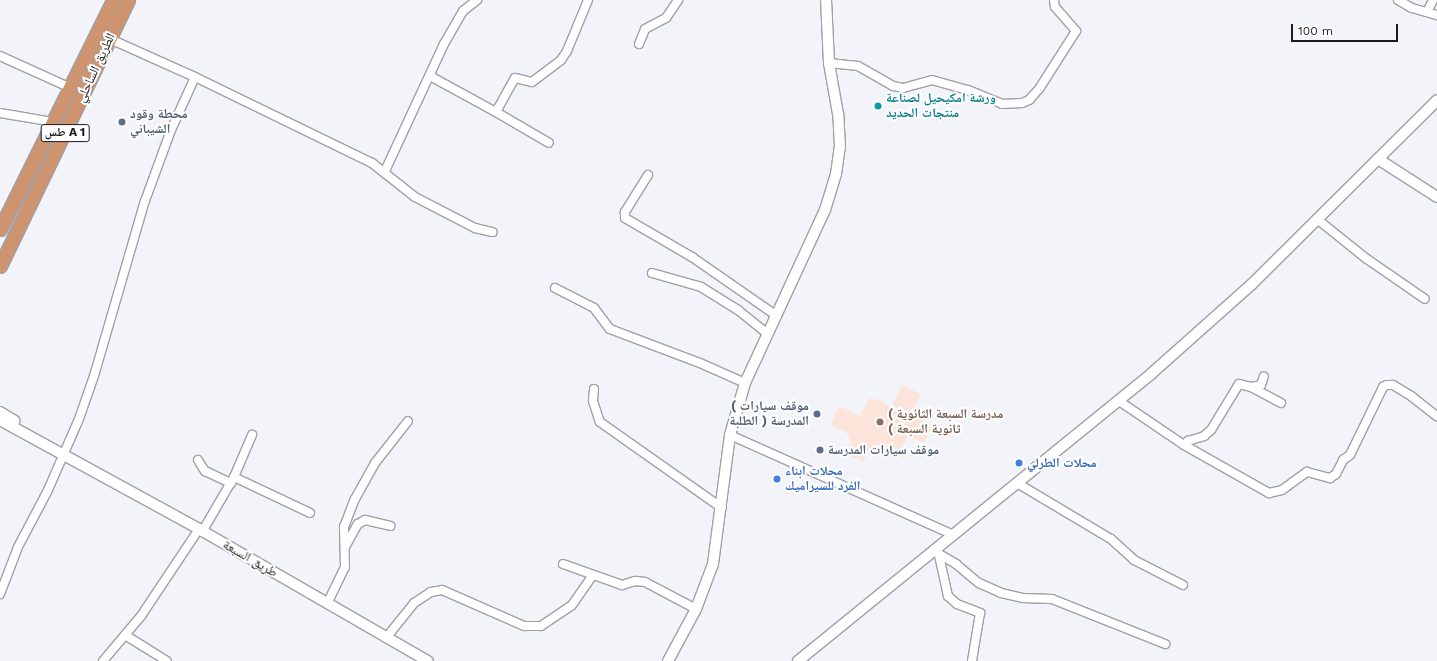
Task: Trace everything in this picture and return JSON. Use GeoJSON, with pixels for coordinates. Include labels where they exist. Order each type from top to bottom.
{"type":"FeatureCollection","features":[{"type":"Feature","properties":{"kind":"highway","name":"الطريق الساحلي"},"geometry":{"type":"LineString","coordinates":[[0,230],[113,0]]}},
{"type":"Feature","properties":{"kind":"highway","name":"الطريق الساحلي"},"geometry":{"type":"LineString","coordinates":[[0,266],[128,0]]}},
{"type":"Feature","properties":{"kind":"street"},"geometry":{"type":"LineString","coordinates":[[385,171],[410,112],[430,76],[460,15],[477,0]]}},
{"type":"Feature","properties":{"kind":"street"},"geometry":{"type":"LineString","coordinates":[[496,112],[515,78],[532,82],[561,60],[567,51],[588,0]]}},
{"type":"Feature","properties":{"kind":"street"},"geometry":{"type":"LineString","coordinates":[[639,44],[645,29],[666,18],[678,0]]}},
{"type":"Feature","properties":{"kind":"street"},"geometry":{"type":"LineString","coordinates":[[668,661],[696,609],[713,564],[722,508],[730,435],[745,383],[825,210],[836,174],[840,147],[838,114],[829,63],[826,0]]}},
{"type":"Feature","properties":{"kind":"street"},"geometry":{"type":"LineString","coordinates":[[829,63],[858,66],[893,86],[903,88],[932,80],[968,90],[1002,104],[1022,103],[1039,89],[1076,31],[1055,7],[1054,0]]}},
{"type":"Feature","properties":{"kind":"street"},"geometry":{"type":"LineString","coordinates":[[1398,0],[1437,15]]}},
{"type":"Feature","properties":{"kind":"street"},"geometry":{"type":"LineString","coordinates":[[1427,12],[1433,0]]}},
{"type":"Feature","properties":{"kind":"street"},"geometry":{"type":"LineString","coordinates":[[110,39],[195,77],[385,171],[415,197],[475,228],[493,232]]}},
{"type":"Feature","properties":{"kind":"street"},"geometry":{"type":"LineString","coordinates":[[0,56],[71,88]]}},
{"type":"Feature","properties":{"kind":"street"},"geometry":{"type":"LineString","coordinates":[[430,76],[549,143]]}},
{"type":"Feature","properties":{"kind":"street"},"geometry":{"type":"LineString","coordinates":[[0,594],[18,548],[67,456],[94,376],[145,201],[195,77]]}},
{"type":"Feature","properties":{"kind":"street"},"geometry":{"type":"LineString","coordinates":[[798,661],[938,552],[954,535],[1119,401],[1251,285],[1437,100]]}},
{"type":"Feature","properties":{"kind":"street"},"geometry":{"type":"LineString","coordinates":[[0,113],[54,122]]}},
{"type":"Feature","properties":{"kind":"street"},"geometry":{"type":"LineString","coordinates":[[1378,159],[1437,197]]}},
{"type":"Feature","properties":{"kind":"street"},"geometry":{"type":"LineString","coordinates":[[648,175],[625,212],[626,218],[692,257],[776,316]]}},
{"type":"Feature","properties":{"kind":"street"},"geometry":{"type":"LineString","coordinates":[[1317,219],[1367,259],[1425,299]]}},
{"type":"Feature","properties":{"kind":"street"},"geometry":{"type":"LineString","coordinates":[[652,273],[701,287],[738,310],[768,334]]}},
{"type":"Feature","properties":{"kind":"street"},"geometry":{"type":"LineString","coordinates":[[555,288],[594,308],[610,329],[700,362],[745,383]]}},
{"type":"Feature","properties":{"kind":"street"},"geometry":{"type":"LineString","coordinates":[[1251,387],[1261,385],[1264,376]]}},
{"type":"Feature","properties":{"kind":"street"},"geometry":{"type":"LineString","coordinates":[[1184,445],[1188,440],[1200,438],[1211,430],[1239,384],[1251,387],[1281,403]]}},
{"type":"Feature","properties":{"kind":"street"},"geometry":{"type":"LineString","coordinates":[[1119,401],[1184,445],[1263,492],[1276,493],[1306,472],[1330,478],[1336,474],[1343,460],[1350,455],[1383,387],[1387,385],[1394,385],[1437,416]]}},
{"type":"Feature","properties":{"kind":"street"},"geometry":{"type":"LineString","coordinates":[[594,389],[593,401],[600,422],[722,508]]}},
{"type":"Feature","properties":{"kind":"street"},"geometry":{"type":"LineString","coordinates":[[0,412],[67,456]]}},
{"type":"Feature","properties":{"kind":"street"},"geometry":{"type":"LineString","coordinates":[[0,420],[67,456]]}},
{"type":"Feature","properties":{"kind":"street"},"geometry":{"type":"LineString","coordinates":[[326,604],[345,567],[344,527],[364,479],[408,421]]}},
{"type":"Feature","properties":{"kind":"street"},"geometry":{"type":"LineString","coordinates":[[103,661],[125,635],[201,531],[232,480],[252,435]]}},
{"type":"Feature","properties":{"kind":"street"},"geometry":{"type":"LineString","coordinates":[[730,435],[954,535]]}},
{"type":"Feature","properties":{"kind":"street","name":"طريق السبعة"},"geometry":{"type":"LineString","coordinates":[[67,456],[428,661]]}},
{"type":"Feature","properties":{"kind":"street"},"geometry":{"type":"LineString","coordinates":[[198,460],[206,470],[310,513]]}},
{"type":"Feature","properties":{"kind":"street"},"geometry":{"type":"LineString","coordinates":[[1017,483],[1111,539],[1134,560],[1183,586]]}},
{"type":"Feature","properties":{"kind":"street"},"geometry":{"type":"LineString","coordinates":[[345,547],[358,524],[365,520],[390,526]]}},
{"type":"Feature","properties":{"kind":"street"},"geometry":{"type":"LineString","coordinates":[[938,552],[956,564],[979,583],[1001,593],[1022,598],[1052,599],[1165,644]]}},
{"type":"Feature","properties":{"kind":"street"},"geometry":{"type":"LineString","coordinates":[[938,552],[948,596],[957,604],[980,612],[972,661]]}},
{"type":"Feature","properties":{"kind":"street"},"geometry":{"type":"LineString","coordinates":[[563,564],[592,576],[622,585],[635,581],[645,582],[696,609]]}},
{"type":"Feature","properties":{"kind":"street"},"geometry":{"type":"LineString","coordinates":[[386,638],[404,612],[414,603],[431,592],[442,590],[524,626],[540,626],[572,605],[592,576]]}},
{"type":"Feature","properties":{"kind":"street"},"geometry":{"type":"LineString","coordinates":[[125,635],[167,661]]}},
{"type":"Feature","properties":{"kind":"shaded area","name":"( مدرسة السبعة الثانوية ( ثانوية السبعة"},"geometry":{"type":"Polygon","coordinates":[[[902,385],[921,394],[911,415],[909,413],[907,417],[913,419],[914,416],[933,425],[924,443],[908,436],[896,460],[870,448],[863,462],[846,454],[851,443],[847,433],[830,425],[839,406],[860,416],[869,398],[875,401],[876,398],[899,412],[900,409],[892,405],[902,385]]]}},
{"type":"Feature","properties":{"kind":"place","name":"ورشة امكيحيل لصناعة منتجات الحديد"},"geometry":{"type":"Point","coordinates":[878,106]}},
{"type":"Feature","properties":{"kind":"place","name":"محطة وقود الشيباني"},"geometry":{"type":"Point","coordinates":[122,122]}},
{"type":"Feature","properties":{"kind":"place","name":"( موقف سيارات المدرسة ( الطلبة"},"geometry":{"type":"Point","coordinates":[817,414]}},
{"type":"Feature","properties":{"kind":"place","name":"( مدرسة السبعة الثانوية ( ثانوية السبعة"},"geometry":{"type":"Point","coordinates":[880,422]}},
{"type":"Feature","properties":{"kind":"place","name":"موقف سيارات المدرسة"},"geometry":{"type":"Point","coordinates":[820,450]}},
{"type":"Feature","properties":{"kind":"place","name":"محلات الطرلي"},"geometry":{"type":"Point","coordinates":[1019,463]}},
{"type":"Feature","properties":{"kind":"place","name":"محلات ابناء الفرد للسيراميك"},"geometry":{"type":"Point","coordinates":[777,479]}}]}
